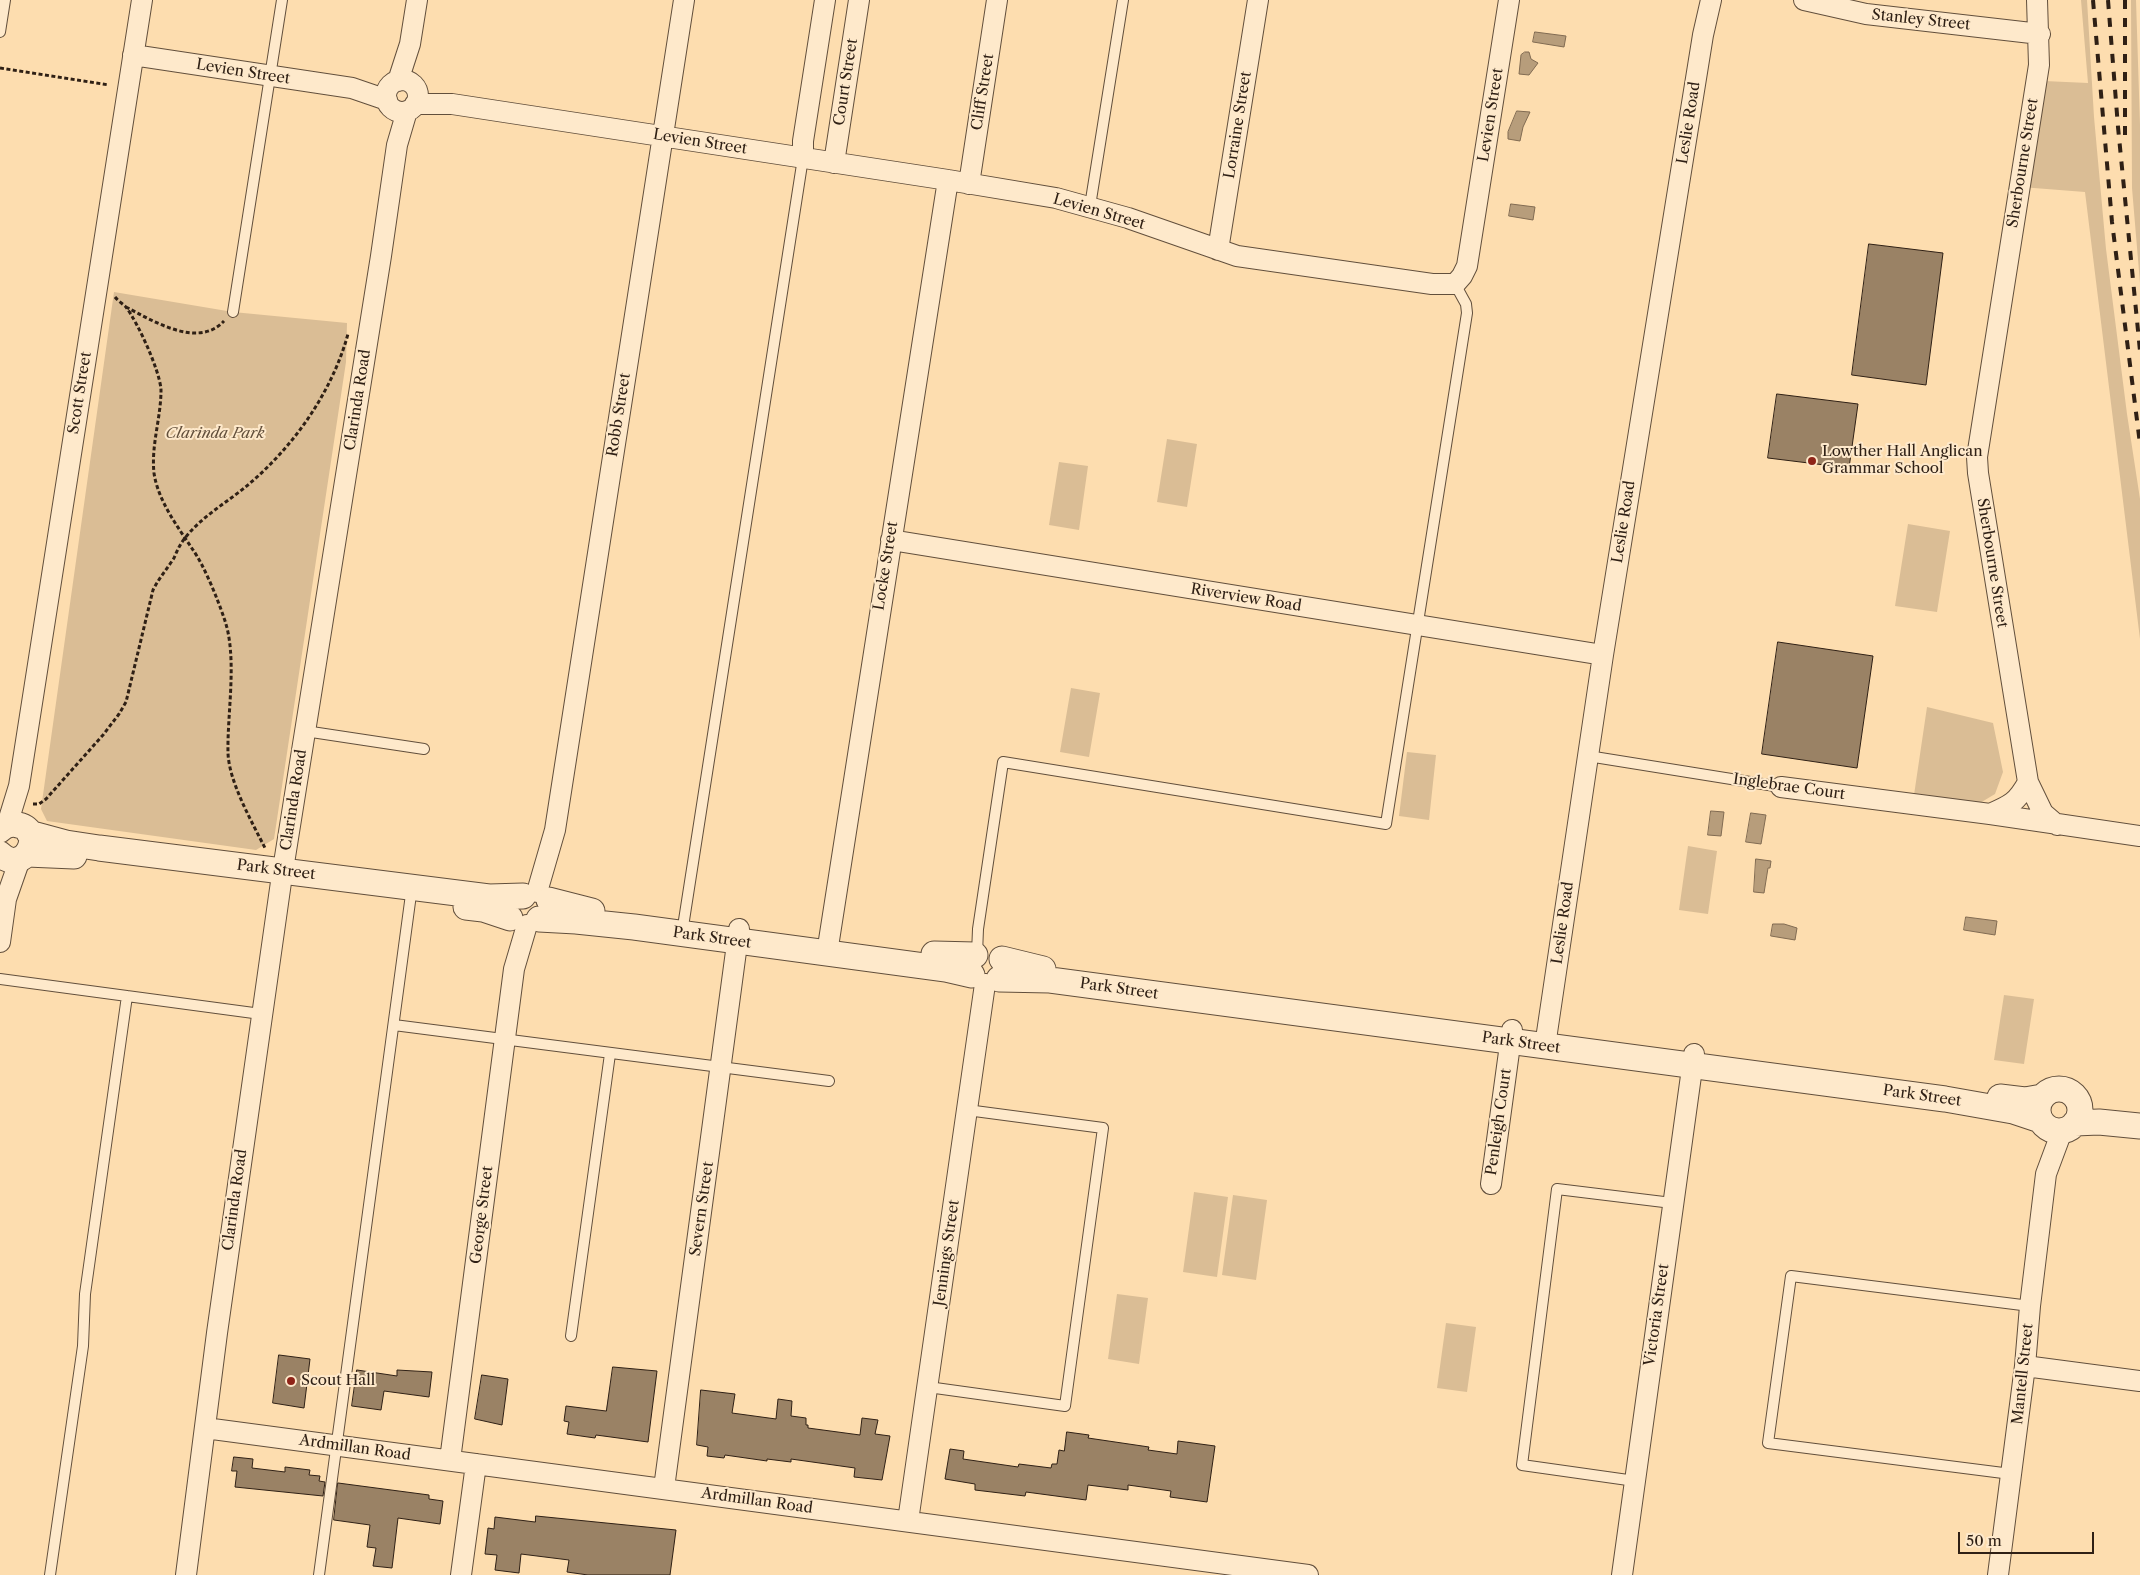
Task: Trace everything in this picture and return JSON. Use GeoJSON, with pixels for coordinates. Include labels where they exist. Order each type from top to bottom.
{"type":"FeatureCollection","features":[{"type":"Feature","properties":{"kind":"street","name":"Scott Street"},"geometry":{"type":"LineString","coordinates":[[0,942],[19,786],[142,0]]}},
{"type":"Feature","properties":{"kind":"street","name":"Clarinda Road"},"geometry":{"type":"LineString","coordinates":[[186,1575],[261,1014],[277,869],[305,731],[397,145],[402,96],[417,0]]}},
{"type":"Feature","properties":{"kind":"street","name":"Robb Street"},"geometry":{"type":"LineString","coordinates":[[531,909],[554,830],[684,0]]}},
{"type":"Feature","properties":{"kind":"street"},"geometry":{"type":"LineString","coordinates":[[802,158],[825,0]]}},
{"type":"Feature","properties":{"kind":"street","name":"Court Street"},"geometry":{"type":"LineString","coordinates":[[834,163],[859,0]]}},
{"type":"Feature","properties":{"kind":"street","name":"Cliff Street"},"geometry":{"type":"LineString","coordinates":[[969,184],[998,0]]}},
{"type":"Feature","properties":{"kind":"street","name":"Lorraine Street"},"geometry":{"type":"LineString","coordinates":[[1218,250],[1258,0]]}},
{"type":"Feature","properties":{"kind":"street","name":"Levien Street"},"geometry":{"type":"LineString","coordinates":[[133,54],[1056,198],[1090,206],[1218,250],[1262,261],[1432,284],[1455,284],[1467,266],[1509,0]]}},
{"type":"Feature","properties":{"kind":"street","name":"Leslie Road"},"geometry":{"type":"LineString","coordinates":[[1546,1040],[1602,655],[1703,35],[1711,0]]}},
{"type":"Feature","properties":{"kind":"street","name":"Stanley Street"},"geometry":{"type":"LineString","coordinates":[[1804,0],[1866,14],[2040,34]]}},
{"type":"Feature","properties":{"kind":"street","name":"Sherbourne Street"},"geometry":{"type":"LineString","coordinates":[[2037,0],[2040,34],[2039,66],[1977,457],[1978,474],[2028,782],[2043,813],[2057,825]]}},
{"type":"Feature","properties":{"kind":"street","name":"Locke Street"},"geometry":{"type":"LineString","coordinates":[[828,946],[890,540],[948,180]]}},
{"type":"Feature","properties":{"kind":"street","name":"Riverview Road"},"geometry":{"type":"LineString","coordinates":[[890,540],[1602,655]]}},
{"type":"Feature","properties":{"kind":"street"},"geometry":{"type":"LineString","coordinates":[[1990,814],[2009,806],[2019,799],[2028,782]]}},
{"type":"Feature","properties":{"kind":"street","name":"Inglebrae Court"},"geometry":{"type":"LineString","coordinates":[[1781,787],[1990,814],[2057,825]]}},
{"type":"Feature","properties":{"kind":"street"},"geometry":{"type":"LineString","coordinates":[[2057,825],[2140,836]]}},
{"type":"Feature","properties":{"kind":"street","name":"Park Street"},"geometry":{"type":"LineString","coordinates":[[14,839],[66,843],[277,869],[483,909],[586,910],[683,928],[828,946],[946,969],[1042,969],[1511,1036],[2003,1097],[2025,1100],[2056,1116],[2140,1126]]}},
{"type":"Feature","properties":{"kind":"street","name":"George Street"},"geometry":{"type":"LineString","coordinates":[[450,1460],[514,969],[531,909]]}},
{"type":"Feature","properties":{"kind":"street","name":"Severn Street"},"geometry":{"type":"LineString","coordinates":[[664,1488],[738,935]]}},
{"type":"Feature","properties":{"kind":"street","name":"Jennings Street"},"geometry":{"type":"LineString","coordinates":[[908,1521],[967,1110],[985,968]]}},
{"type":"Feature","properties":{"kind":"street","name":"Penleigh Court"},"geometry":{"type":"LineString","coordinates":[[1491,1184],[1511,1036]]}},
{"type":"Feature","properties":{"kind":"street","name":"Victoria Street"},"geometry":{"type":"LineString","coordinates":[[1622,1575],[1693,1060]]}},
{"type":"Feature","properties":{"kind":"street","name":"Park Street"},"geometry":{"type":"LineString","coordinates":[[2056,1116],[2140,1113]]}},
{"type":"Feature","properties":{"kind":"street","name":"Mantell Street"},"geometry":{"type":"LineString","coordinates":[[1998,1575],[2025,1366],[2030,1306],[2046,1174],[2056,1116]]}},
{"type":"Feature","properties":{"kind":"street"},"geometry":{"type":"LineString","coordinates":[[2025,1366],[2140,1381]]}},
{"type":"Feature","properties":{"kind":"street","name":"Ardmillan Road"},"geometry":{"type":"LineString","coordinates":[[205,1428],[1308,1575]]}},
{"type":"Feature","properties":{"kind":"street"},"geometry":{"type":"LineString","coordinates":[[462,1575],[476,1464]]}},
{"type":"Feature","properties":{"kind":"lane"},"geometry":{"type":"LineString","coordinates":[[0,30],[5,0]]}},
{"type":"Feature","properties":{"kind":"lane"},"geometry":{"type":"LineString","coordinates":[[233,312],[282,0]]}},
{"type":"Feature","properties":{"kind":"lane"},"geometry":{"type":"LineString","coordinates":[[1090,206],[1123,0]]}},
{"type":"Feature","properties":{"kind":"lane"},"geometry":{"type":"LineString","coordinates":[[683,928],[802,158]]}},
{"type":"Feature","properties":{"kind":"lane"},"geometry":{"type":"LineString","coordinates":[[985,968],[978,929],[1003,762],[1386,824],[1466,313],[1466,304],[1455,284]]}},
{"type":"Feature","properties":{"kind":"lane"},"geometry":{"type":"LineString","coordinates":[[305,731],[424,749]]}},
{"type":"Feature","properties":{"kind":"lane","name":"Inglebrae Court"},"geometry":{"type":"LineString","coordinates":[[1588,756],[1781,787]]}},
{"type":"Feature","properties":{"kind":"lane"},"geometry":{"type":"LineString","coordinates":[[319,1575],[411,894]]}},
{"type":"Feature","properties":{"kind":"lane"},"geometry":{"type":"LineString","coordinates":[[0,979],[261,1014]]}},
{"type":"Feature","properties":{"kind":"lane"},"geometry":{"type":"LineString","coordinates":[[50,1575],[83,1346],[85,1294],[127,996]]}},
{"type":"Feature","properties":{"kind":"lane"},"geometry":{"type":"LineString","coordinates":[[394,1025],[829,1081]]}},
{"type":"Feature","properties":{"kind":"lane"},"geometry":{"type":"LineString","coordinates":[[571,1336],[610,1054]]}},
{"type":"Feature","properties":{"kind":"lane"},"geometry":{"type":"LineString","coordinates":[[928,1387],[1065,1406],[1103,1128],[967,1110]]}},
{"type":"Feature","properties":{"kind":"lane"},"geometry":{"type":"LineString","coordinates":[[1635,1481],[1522,1465],[1557,1189],[1672,1203]]}},
{"type":"Feature","properties":{"kind":"lane"},"geometry":{"type":"LineString","coordinates":[[2011,1474],[1768,1443],[1791,1276],[2030,1306]]}},
{"type":"Feature","properties":{"kind":"path"},"geometry":{"type":"LineString","coordinates":[[0,68],[108,85]]}},
{"type":"Feature","properties":{"kind":"path"},"geometry":{"type":"LineString","coordinates":[[114,297],[126,307],[158,323],[189,332],[206,332],[220,325],[233,312]]}},
{"type":"Feature","properties":{"kind":"path"},"geometry":{"type":"LineString","coordinates":[[126,307],[149,351],[158,374],[161,390],[154,445],[154,474],[160,494],[184,538],[194,551],[220,606],[228,630],[231,704],[229,762],[244,807],[277,869]]}},
{"type":"Feature","properties":{"kind":"path"},"geometry":{"type":"LineString","coordinates":[[14,839],[30,812],[31,803],[39,804],[46,799],[119,714],[130,689],[153,590],[184,538],[203,519],[248,485],[297,434],[316,407],[344,348],[349,328]]}},
{"type":"Feature","properties":{"kind":"green space"},"geometry":{"type":"Polygon","coordinates":[[[2081,0],[2087,0],[2094,117],[2106,249],[2140,499],[2140,639],[2085,192],[2021,187],[2044,81],[2088,83],[2081,0]]]}},
{"type":"Feature","properties":{"kind":"green space"},"geometry":{"type":"Polygon","coordinates":[[[2131,0],[2136,0],[2140,125],[2140,283],[2132,188],[2131,0]]]}},
{"type":"Feature","properties":{"kind":"green space","name":"Clarinda Park"},"geometry":{"type":"Polygon","coordinates":[[[114,292],[233,312],[347,323],[346,362],[274,839],[256,850],[47,821],[41,809],[114,292]]]}},
{"type":"Feature","properties":{"kind":"green space"},"geometry":{"type":"Polygon","coordinates":[[[1167,439],[1197,444],[1187,507],[1157,502],[1167,439]]]}},
{"type":"Feature","properties":{"kind":"green space"},"geometry":{"type":"Polygon","coordinates":[[[1059,462],[1088,466],[1079,530],[1049,525],[1059,462]]]}},
{"type":"Feature","properties":{"kind":"green space"},"geometry":{"type":"Polygon","coordinates":[[[1908,524],[1950,531],[1937,612],[1895,606],[1908,524]]]}},
{"type":"Feature","properties":{"kind":"green space"},"geometry":{"type":"Polygon","coordinates":[[[1071,688],[1100,693],[1089,757],[1060,752],[1071,688]]]}},
{"type":"Feature","properties":{"kind":"green space"},"geometry":{"type":"Polygon","coordinates":[[[1927,707],[1993,723],[2003,772],[1995,794],[1975,806],[1914,795],[1927,707]]]}},
{"type":"Feature","properties":{"kind":"green space"},"geometry":{"type":"Polygon","coordinates":[[[1407,752],[1436,755],[1429,820],[1399,816],[1407,752]]]}},
{"type":"Feature","properties":{"kind":"green space"},"geometry":{"type":"Polygon","coordinates":[[[1688,846],[1717,851],[1708,914],[1679,910],[1688,846]]]}},
{"type":"Feature","properties":{"kind":"green space"},"geometry":{"type":"Polygon","coordinates":[[[2004,995],[2034,999],[2024,1064],[1994,1060],[2004,995]]]}},
{"type":"Feature","properties":{"kind":"green space"},"geometry":{"type":"Polygon","coordinates":[[[1194,1192],[1228,1197],[1217,1277],[1183,1272],[1194,1192]]]}},
{"type":"Feature","properties":{"kind":"green space"},"geometry":{"type":"Polygon","coordinates":[[[1233,1195],[1267,1200],[1256,1280],[1222,1275],[1233,1195]]]}},
{"type":"Feature","properties":{"kind":"green space"},"geometry":{"type":"Polygon","coordinates":[[[1117,1294],[1148,1298],[1139,1364],[1108,1359],[1117,1294]]]}},
{"type":"Feature","properties":{"kind":"green space"},"geometry":{"type":"Polygon","coordinates":[[[1446,1323],[1476,1327],[1467,1392],[1437,1388],[1446,1323]]]}},
{"type":"Feature","properties":{"kind":"shaded area"},"geometry":{"type":"Polygon","coordinates":[[[1535,32],[1566,36],[1564,47],[1533,42],[1535,32]]]}},
{"type":"Feature","properties":{"kind":"shaded area"},"geometry":{"type":"Polygon","coordinates":[[[1529,52],[1531,59],[1538,63],[1529,75],[1519,74],[1521,55],[1529,52]]]}},
{"type":"Feature","properties":{"kind":"shaded area"},"geometry":{"type":"Polygon","coordinates":[[[1517,111],[1530,112],[1523,127],[1520,141],[1508,139],[1508,132],[1517,111]]]}},
{"type":"Feature","properties":{"kind":"shaded area"},"geometry":{"type":"Polygon","coordinates":[[[1511,204],[1535,207],[1533,220],[1509,216],[1511,204]]]}},
{"type":"Feature","properties":{"kind":"shaded area"},"geometry":{"type":"Polygon","coordinates":[[[1711,811],[1724,812],[1721,836],[1708,835],[1711,811]]]}},
{"type":"Feature","properties":{"kind":"shaded area"},"geometry":{"type":"Polygon","coordinates":[[[1751,813],[1766,815],[1761,844],[1746,842],[1751,813]]]}},
{"type":"Feature","properties":{"kind":"shaded area"},"geometry":{"type":"Polygon","coordinates":[[[1756,859],[1771,861],[1764,893],[1754,892],[1756,859]]]}},
{"type":"Feature","properties":{"kind":"shaded area"},"geometry":{"type":"Polygon","coordinates":[[[1966,917],[1997,921],[1995,935],[1964,930],[1966,917]]]}},
{"type":"Feature","properties":{"kind":"shaded area"},"geometry":{"type":"Polygon","coordinates":[[[1773,924],[1784,924],[1797,928],[1795,940],[1771,936],[1773,924]]]}},
{"type":"Feature","properties":{"kind":"building"},"geometry":{"type":"Polygon","coordinates":[[[1869,244],[1943,253],[1926,385],[1852,375],[1869,244]]]}},
{"type":"Feature","properties":{"kind":"building"},"geometry":{"type":"Polygon","coordinates":[[[1777,394],[1858,404],[1849,468],[1768,458],[1777,394]]]}},
{"type":"Feature","properties":{"kind":"building"},"geometry":{"type":"Polygon","coordinates":[[[1778,642],[1873,656],[1857,768],[1762,754],[1778,642]]]}},
{"type":"Feature","properties":{"kind":"building","name":"Scout Hall"},"geometry":{"type":"Polygon","coordinates":[[[279,1355],[310,1359],[304,1408],[273,1403],[279,1355]]]}},
{"type":"Feature","properties":{"kind":"building"},"geometry":{"type":"Polygon","coordinates":[[[613,1367],[657,1371],[648,1442],[596,1435],[595,1438],[567,1434],[569,1422],[564,1421],[566,1406],[606,1411],[613,1367]]]}},
{"type":"Feature","properties":{"kind":"building"},"geometry":{"type":"Polygon","coordinates":[[[357,1370],[397,1376],[397,1370],[432,1372],[429,1397],[384,1391],[381,1410],[352,1406],[357,1370]]]}},
{"type":"Feature","properties":{"kind":"building"},"geometry":{"type":"Polygon","coordinates":[[[482,1375],[508,1379],[502,1425],[475,1419],[482,1375]]]}},
{"type":"Feature","properties":{"kind":"building"},"geometry":{"type":"Polygon","coordinates":[[[701,1390],[735,1394],[732,1413],[776,1419],[778,1399],[792,1401],[791,1416],[806,1418],[808,1428],[860,1435],[862,1418],[878,1420],[875,1434],[890,1436],[882,1480],[854,1477],[855,1468],[791,1459],[791,1462],[767,1459],[767,1461],[725,1455],[724,1458],[707,1456],[708,1447],[697,1445],[701,1390]]]}},
{"type":"Feature","properties":{"kind":"building"},"geometry":{"type":"Polygon","coordinates":[[[1067,1432],[1089,1435],[1088,1438],[1149,1447],[1148,1450],[1177,1454],[1178,1441],[1215,1446],[1207,1502],[1170,1497],[1171,1491],[1128,1485],[1128,1490],[1088,1485],[1086,1500],[1026,1492],[1025,1496],[975,1490],[975,1484],[945,1479],[950,1449],[964,1451],[963,1459],[1018,1467],[1019,1464],[1051,1468],[1052,1464],[1057,1464],[1059,1450],[1064,1451],[1067,1432]]]}},
{"type":"Feature","properties":{"kind":"building"},"geometry":{"type":"Polygon","coordinates":[[[234,1457],[253,1459],[252,1468],[285,1472],[285,1467],[310,1470],[309,1475],[320,1476],[319,1481],[325,1482],[323,1496],[235,1487],[237,1471],[232,1471],[234,1457]]]}},
{"type":"Feature","properties":{"kind":"building"},"geometry":{"type":"Polygon","coordinates":[[[338,1483],[429,1495],[429,1499],[443,1501],[440,1524],[398,1518],[392,1568],[373,1566],[376,1548],[367,1547],[370,1525],[334,1520],[338,1483]]]}},
{"type":"Feature","properties":{"kind":"building"},"geometry":{"type":"Polygon","coordinates":[[[536,1516],[676,1530],[670,1575],[588,1575],[567,1572],[569,1560],[521,1554],[519,1573],[495,1570],[497,1555],[485,1554],[488,1528],[494,1529],[495,1517],[535,1522],[536,1516]]]}},
{"type":"Feature","properties":{"kind":"railway"},"geometry":{"type":"LineString","coordinates":[[2093,0],[2112,222],[2140,444]]}},
{"type":"Feature","properties":{"kind":"railway"},"geometry":{"type":"LineString","coordinates":[[2108,0],[2118,127],[2140,351]]}},
{"type":"Feature","properties":{"kind":"railway"},"geometry":{"type":"LineString","coordinates":[[2125,0],[2125,140]]}},
{"type":"Feature","properties":{"kind":"place","name":"Lowther Hall Anglican Grammar School"},"geometry":{"type":"Point","coordinates":[1812,461]}},
{"type":"Feature","properties":{"kind":"place","name":"Scout Hall"},"geometry":{"type":"Point","coordinates":[291,1381]}}]}
